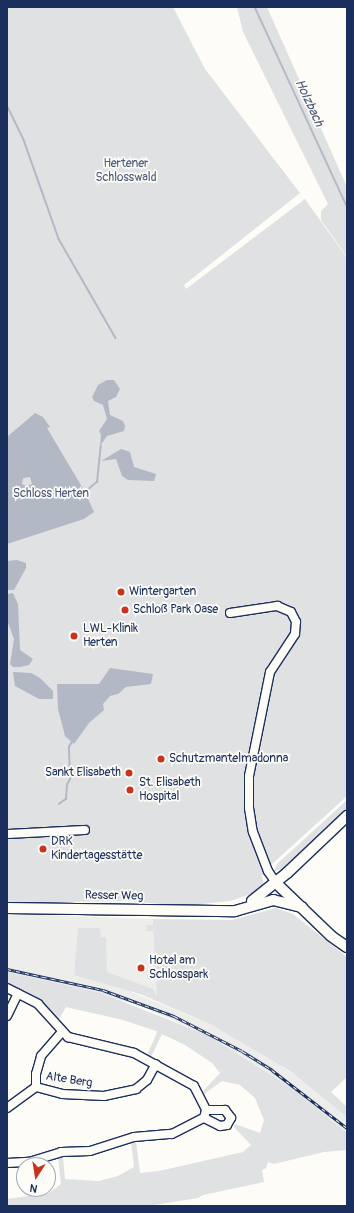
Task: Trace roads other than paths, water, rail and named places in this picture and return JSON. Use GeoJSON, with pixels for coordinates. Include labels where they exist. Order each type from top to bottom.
{"type":"FeatureCollection","features":[{"type":"Feature","properties":{"kind":"main road","name":"Resser Weg"},"geometry":{"type":"LineString","coordinates":[[221,910],[254,900],[276,883],[347,816]]}},
{"type":"Feature","properties":{"kind":"main road"},"geometry":{"type":"LineString","coordinates":[[276,883],[331,936],[347,947]]}},
{"type":"Feature","properties":{"kind":"main road","name":"Resser Weg"},"geometry":{"type":"LineString","coordinates":[[7,908],[236,911],[273,900],[302,907]]}},
{"type":"Feature","properties":{"kind":"street"},"geometry":{"type":"LineString","coordinates":[[230,613],[277,606],[291,612],[296,622],[295,634],[270,672],[249,776],[249,808],[253,832],[268,871],[276,883]]}},
{"type":"Feature","properties":{"kind":"street"},"geometry":{"type":"LineString","coordinates":[[7,834],[85,830]]}},
{"type":"Feature","properties":{"kind":"street"},"geometry":{"type":"LineString","coordinates":[[7,988],[38,1004],[61,1033],[68,1037],[134,1053],[194,1086],[205,1114],[172,1134],[134,1137],[90,1151],[61,1152],[29,1162],[7,1163]]}},
{"type":"Feature","properties":{"kind":"street"},"geometry":{"type":"LineString","coordinates":[[7,1016],[18,993]]}},
{"type":"Feature","properties":{"kind":"street"},"geometry":{"type":"LineString","coordinates":[[7,1108],[36,1087],[36,1074],[41,1056],[61,1033]]}},
{"type":"Feature","properties":{"kind":"street","name":"Alte Berg"},"geometry":{"type":"LineString","coordinates":[[36,1087],[62,1094],[104,1096],[136,1089],[147,1080],[156,1064]]}},
{"type":"Feature","properties":{"kind":"waterway","name":"Holzbach"},"geometry":{"type":"LineString","coordinates":[[255,7],[347,206]]}},
{"type":"Feature","properties":{"kind":"waterway"},"geometry":{"type":"LineString","coordinates":[[7,105],[24,140],[59,239],[116,338]]}},
{"type":"Feature","properties":{"kind":"waterway"},"geometry":{"type":"LineString","coordinates":[[85,492],[97,482],[101,446]]}},
{"type":"Feature","properties":{"kind":"waterway"},"geometry":{"type":"LineString","coordinates":[[59,804],[66,799],[67,785],[70,779],[69,747],[72,742]]}},
{"type":"Feature","properties":{"kind":"railway"},"geometry":{"type":"LineString","coordinates":[[7,969],[103,990],[174,1016],[242,1051],[272,1070],[347,1128]]}},
{"type":"Feature","properties":{"kind":"place","name":"Wintergarten"},"geometry":{"type":"Point","coordinates":[121,592]}},
{"type":"Feature","properties":{"kind":"place","name":"Schloß Park Oase"},"geometry":{"type":"Point","coordinates":[125,610]}},
{"type":"Feature","properties":{"kind":"place","name":"LWL-Klinik Herten"},"geometry":{"type":"Point","coordinates":[74,636]}},
{"type":"Feature","properties":{"kind":"place","name":"Schutzmantelmadonna"},"geometry":{"type":"Point","coordinates":[161,759]}},
{"type":"Feature","properties":{"kind":"place","name":"Sankt Elisabeth"},"geometry":{"type":"Point","coordinates":[129,773]}},
{"type":"Feature","properties":{"kind":"place","name":"St. Elisabeth Hospital"},"geometry":{"type":"Point","coordinates":[130,790]}},
{"type":"Feature","properties":{"kind":"place","name":"DRK Kindertagesstätte"},"geometry":{"type":"Point","coordinates":[43,849]}},
{"type":"Feature","properties":{"kind":"place","name":"Hotel am Schlosspark"},"geometry":{"type":"Point","coordinates":[141,968]}},
{"type":"Feature","properties":{"kind":"park label","name":"Hertener Schlosswald"},"geometry":{"type":"Point","coordinates":[126,171]}},
{"type":"Feature","properties":{"kind":"park label","name":"Schloss Herten"},"geometry":{"type":"Point","coordinates":[51,494]}}]}
